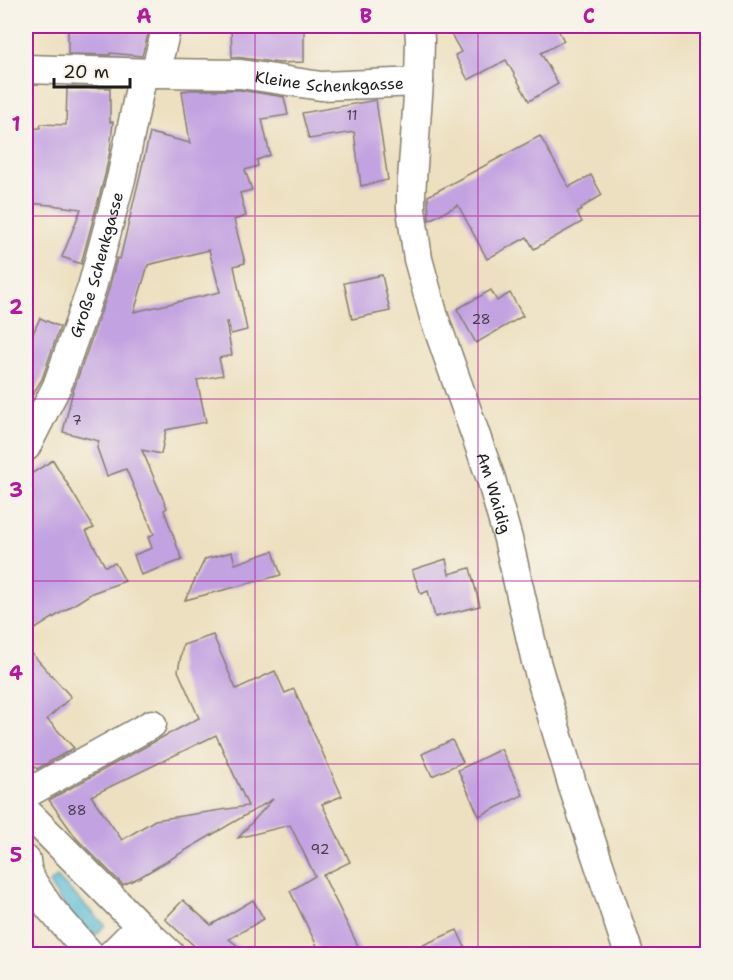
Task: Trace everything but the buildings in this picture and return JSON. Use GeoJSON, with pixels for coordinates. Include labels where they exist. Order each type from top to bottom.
{"type":"FeatureCollection","features":[{"type":"Feature","properties":{"kind":"street","name":"Große Schenkgasse"},"geometry":{"type":"LineString","coordinates":[[26,447],[57,386],[93,287],[149,73],[167,26]]}},
{"type":"Feature","properties":{"kind":"street","name":"Am Waidig"},"geometry":{"type":"LineString","coordinates":[[419,26],[419,82],[411,195],[418,259],[434,318],[491,479],[536,662],[573,787],[629,954]]}},
{"type":"Feature","properties":{"kind":"street","name":"Kleine Schenkgasse"},"geometry":{"type":"LineString","coordinates":[[26,69],[241,74],[321,86],[419,82]]}},
{"type":"Feature","properties":{"kind":"street"},"geometry":{"type":"LineString","coordinates":[[152,724],[26,815],[171,954]]}},
{"type":"Feature","properties":{"kind":"street"},"geometry":{"type":"LineString","coordinates":[[26,860],[28,875],[49,907],[90,954]]}},
{"type":"Feature","properties":{"kind":"street"},"geometry":{"type":"LineString","coordinates":[[112,954],[140,926]]}},
{"type":"Feature","properties":{"kind":"water"},"geometry":{"type":"Polygon","coordinates":[[[57,877],[105,925],[97,934],[80,930],[49,884],[57,877]]]}}]}
